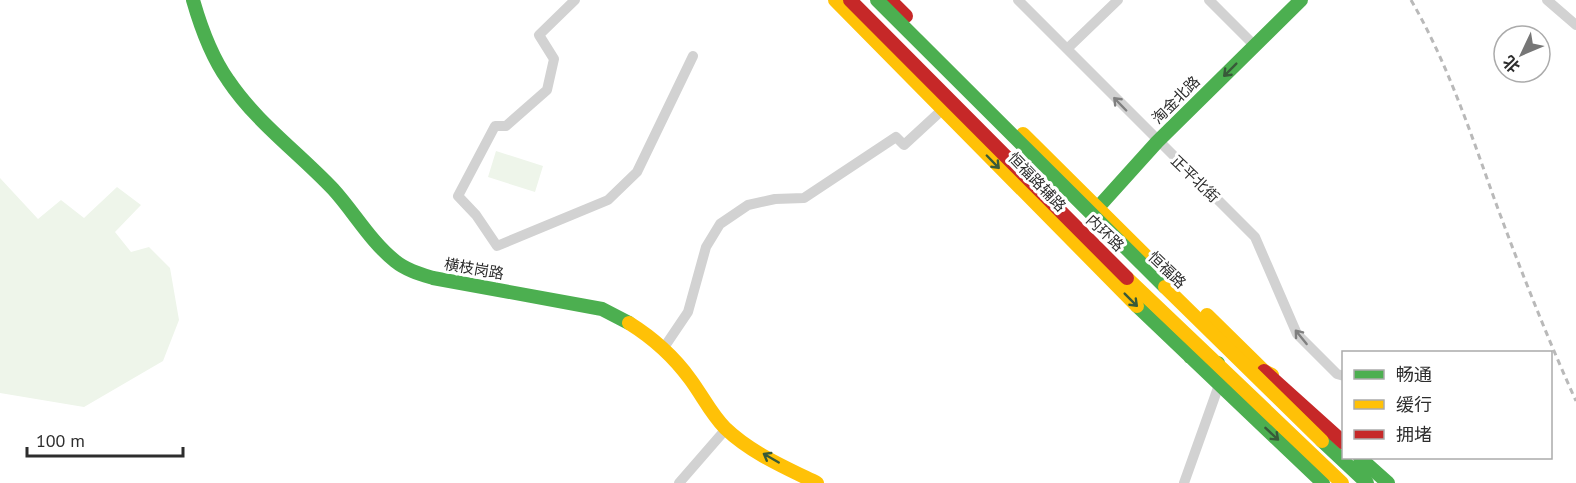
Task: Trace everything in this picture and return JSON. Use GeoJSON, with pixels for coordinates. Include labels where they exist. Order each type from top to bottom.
{"type":"FeatureCollection","features":[{"type":"Feature","properties":{"kind":"main road","name":"横枝岗路"},"geometry":{"type":"LineString","coordinates":[[193,0],[214,54],[227,78],[244,101],[333,189],[381,248],[396,262],[413,272],[433,278],[602,309],[637,328],[677,362],[726,429],[768,457],[817,483]]}},
{"type":"Feature","properties":{"kind":"main road","name":"恒福路辅路"},"geometry":{"type":"LineString","coordinates":[[835,0],[1062,232],[1323,483]]}},
{"type":"Feature","properties":{"kind":"main road","name":"恒福路"},"geometry":{"type":"LineString","coordinates":[[852,0],[1089,218],[1218,363],[1341,483]]}},
{"type":"Feature","properties":{"kind":"main road","name":"内环路"},"geometry":{"type":"LineString","coordinates":[[852,0],[1070,223],[1341,483]]}},
{"type":"Feature","properties":{"kind":"main road","name":"恒福路"},"geometry":{"type":"LineString","coordinates":[[876,0],[1089,218],[1365,483]]}},
{"type":"Feature","properties":{"kind":"main road","name":"内环路"},"geometry":{"type":"LineString","coordinates":[[876,0],[1365,483]]}},
{"type":"Feature","properties":{"kind":"main road","name":"恒福路辅路"},"geometry":{"type":"LineString","coordinates":[[890,0],[1089,218],[1264,370],[1292,389],[1342,431]]}},
{"type":"Feature","properties":{"kind":"main road","name":"淘金北路"},"geometry":{"type":"LineString","coordinates":[[1089,218],[1157,142],[1301,0]]}},
{"type":"Feature","properties":{"kind":"main road"},"geometry":{"type":"LineString","coordinates":[[1222,348],[1264,370],[1342,441]]}},
{"type":"Feature","properties":{"kind":"main road"},"geometry":{"type":"LineString","coordinates":[[1190,357],[1218,363]]}},
{"type":"Feature","properties":{"kind":"main road"},"geometry":{"type":"LineString","coordinates":[[1361,459],[1388,483]]}},
{"type":"Feature","properties":{"kind":"main road"},"geometry":{"type":"LineString","coordinates":[[1372,459],[1398,483]]}},
{"type":"Feature","properties":{"kind":"street"},"geometry":{"type":"LineString","coordinates":[[575,0],[540,35],[554,59],[547,90],[506,126],[495,126],[458,196],[476,215],[498,246],[608,201],[637,172],[693,56]]}},
{"type":"Feature","properties":{"kind":"street","name":"正平北街"},"geometry":{"type":"LineString","coordinates":[[1018,0],[1157,142],[1255,237],[1297,334],[1337,374],[1342,375]]}},
{"type":"Feature","properties":{"kind":"street"},"geometry":{"type":"LineString","coordinates":[[1067,49],[1118,0]]}},
{"type":"Feature","properties":{"kind":"street"},"geometry":{"type":"LineString","coordinates":[[1209,0],[1255,46]]}},
{"type":"Feature","properties":{"kind":"street"},"geometry":{"type":"LineString","coordinates":[[1547,0],[1576,25]]}},
{"type":"Feature","properties":{"kind":"street"},"geometry":{"type":"LineString","coordinates":[[663,349],[688,312],[706,247],[720,224],[747,205],[775,199],[804,198],[896,136],[904,145],[942,110]]}},
{"type":"Feature","properties":{"kind":"street"},"geometry":{"type":"LineString","coordinates":[[1184,483],[1219,385]]}},
{"type":"Feature","properties":{"kind":"street"},"geometry":{"type":"LineString","coordinates":[[679,483],[726,429]]}},
{"type":"Feature","properties":{"kind":"shaded area"},"geometry":{"type":"Polygon","coordinates":[[[496,151],[543,166],[535,192],[488,177],[496,151]]]}},
{"type":"Feature","properties":{"kind":"shaded area"},"geometry":{"type":"Polygon","coordinates":[[[0,178],[38,219],[61,200],[84,218],[117,187],[141,205],[115,232],[131,252],[149,247],[170,268],[179,320],[163,361],[84,407],[0,393],[0,178]]]}},
{"type":"Feature","properties":{"kind":"railway"},"geometry":{"type":"LineString","coordinates":[[1411,0],[1436,48],[1457,97],[1503,224],[1576,401]]}},
{"type":"Feature","properties":{"kind":"traffic: fast"},"geometry":{"type":"LineString","coordinates":[[193,0],[212,52],[239,95],[264,123],[320,175],[378,245],[395,261],[408,269],[433,278],[602,309],[629,323]]}},
{"type":"Feature","properties":{"kind":"traffic: fast"},"geometry":{"type":"LineString","coordinates":[[877,0],[1165,287]]}},
{"type":"Feature","properties":{"kind":"traffic: fast"},"geometry":{"type":"LineString","coordinates":[[1093,213],[1157,142],[1301,0]]}},
{"type":"Feature","properties":{"kind":"traffic: fast"},"geometry":{"type":"LineString","coordinates":[[1137,306],[1323,483]]}},
{"type":"Feature","properties":{"kind":"traffic: fast"},"geometry":{"type":"LineString","coordinates":[[1190,357],[1218,363]]}},
{"type":"Feature","properties":{"kind":"traffic: fast"},"geometry":{"type":"LineString","coordinates":[[1322,441],[1367,483]]}},
{"type":"Feature","properties":{"kind":"traffic: fast"},"geometry":{"type":"LineString","coordinates":[[1361,459],[1388,483]]}},
{"type":"Feature","properties":{"kind":"traffic: slow"},"geometry":{"type":"LineString","coordinates":[[835,0],[1137,306]]}},
{"type":"Feature","properties":{"kind":"traffic: slow"},"geometry":{"type":"LineString","coordinates":[[1023,134],[1152,262]]}},
{"type":"Feature","properties":{"kind":"traffic: slow"},"geometry":{"type":"LineString","coordinates":[[1127,278],[1342,483]]}},
{"type":"Feature","properties":{"kind":"traffic: slow"},"geometry":{"type":"LineString","coordinates":[[1165,287],[1322,441]]}},
{"type":"Feature","properties":{"kind":"traffic: slow"},"geometry":{"type":"LineString","coordinates":[[1207,315],[1264,371],[1272,375]]}},
{"type":"Feature","properties":{"kind":"traffic: slow"},"geometry":{"type":"LineString","coordinates":[[629,323],[655,342],[677,363],[715,417],[735,437],[769,459],[817,483]]}},
{"type":"Feature","properties":{"kind":"traffic: jam"},"geometry":{"type":"LineString","coordinates":[[850,0],[1127,278]]}},
{"type":"Feature","properties":{"kind":"traffic: jam"},"geometry":{"type":"LineString","coordinates":[[890,0],[906,16]]}},
{"type":"Feature","properties":{"kind":"traffic: jam"},"geometry":{"type":"LineString","coordinates":[[1264,371],[1342,441]]}}]}
